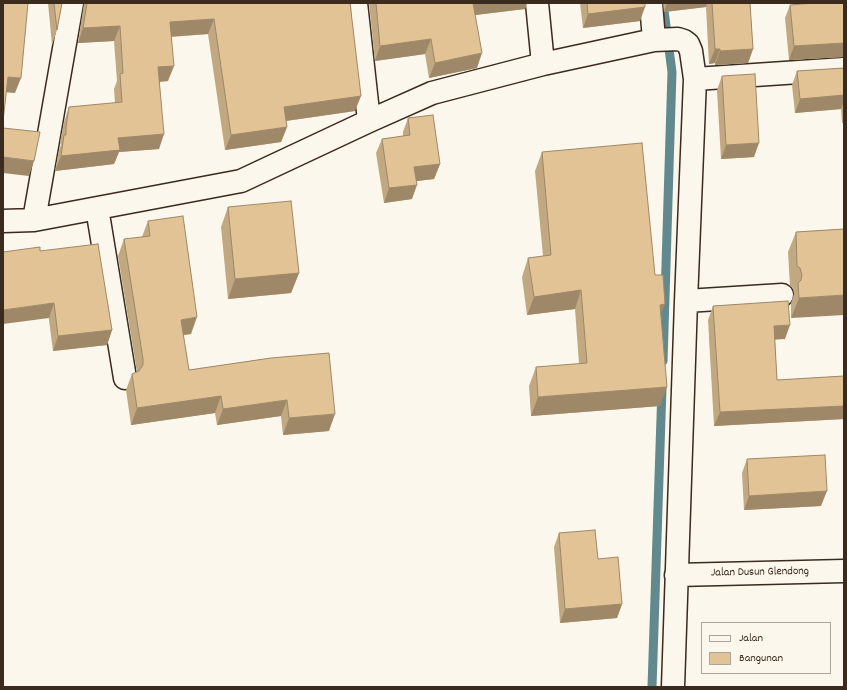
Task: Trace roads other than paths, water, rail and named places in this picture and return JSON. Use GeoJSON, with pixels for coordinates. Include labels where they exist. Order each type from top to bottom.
{"type":"FeatureCollection","features":[{"type":"Feature","properties":{"kind":"street"},"geometry":{"type":"LineString","coordinates":[[34,220],[72,3]]}},
{"type":"Feature","properties":{"kind":"street"},"geometry":{"type":"LineString","coordinates":[[356,3],[369,121]]}},
{"type":"Feature","properties":{"kind":"street"},"geometry":{"type":"LineString","coordinates":[[537,3],[543,64]]}},
{"type":"Feature","properties":{"kind":"street"},"geometry":{"type":"LineString","coordinates":[[651,3],[663,39]]}},
{"type":"Feature","properties":{"kind":"street"},"geometry":{"type":"LineString","coordinates":[[3,221],[34,220],[241,181],[432,93],[543,64],[663,39],[684,41],[691,50],[696,79],[686,301],[673,687]]}},
{"type":"Feature","properties":{"kind":"street"},"geometry":{"type":"LineString","coordinates":[[696,79],[844,69]]}},
{"type":"Feature","properties":{"kind":"street"},"geometry":{"type":"LineString","coordinates":[[97,208],[125,378]]}},
{"type":"Feature","properties":{"kind":"street"},"geometry":{"type":"LineString","coordinates":[[686,301],[782,295]]}},
{"type":"Feature","properties":{"kind":"street","name":"Jalan Dusun Glendong"},"geometry":{"type":"LineString","coordinates":[[676,574],[844,571]]}},
{"type":"Feature","properties":{"kind":"waterway"},"geometry":{"type":"LineString","coordinates":[[663,3],[672,72],[663,361]]}},
{"type":"Feature","properties":{"kind":"waterway"},"geometry":{"type":"LineString","coordinates":[[652,687],[662,388]]}}]}
